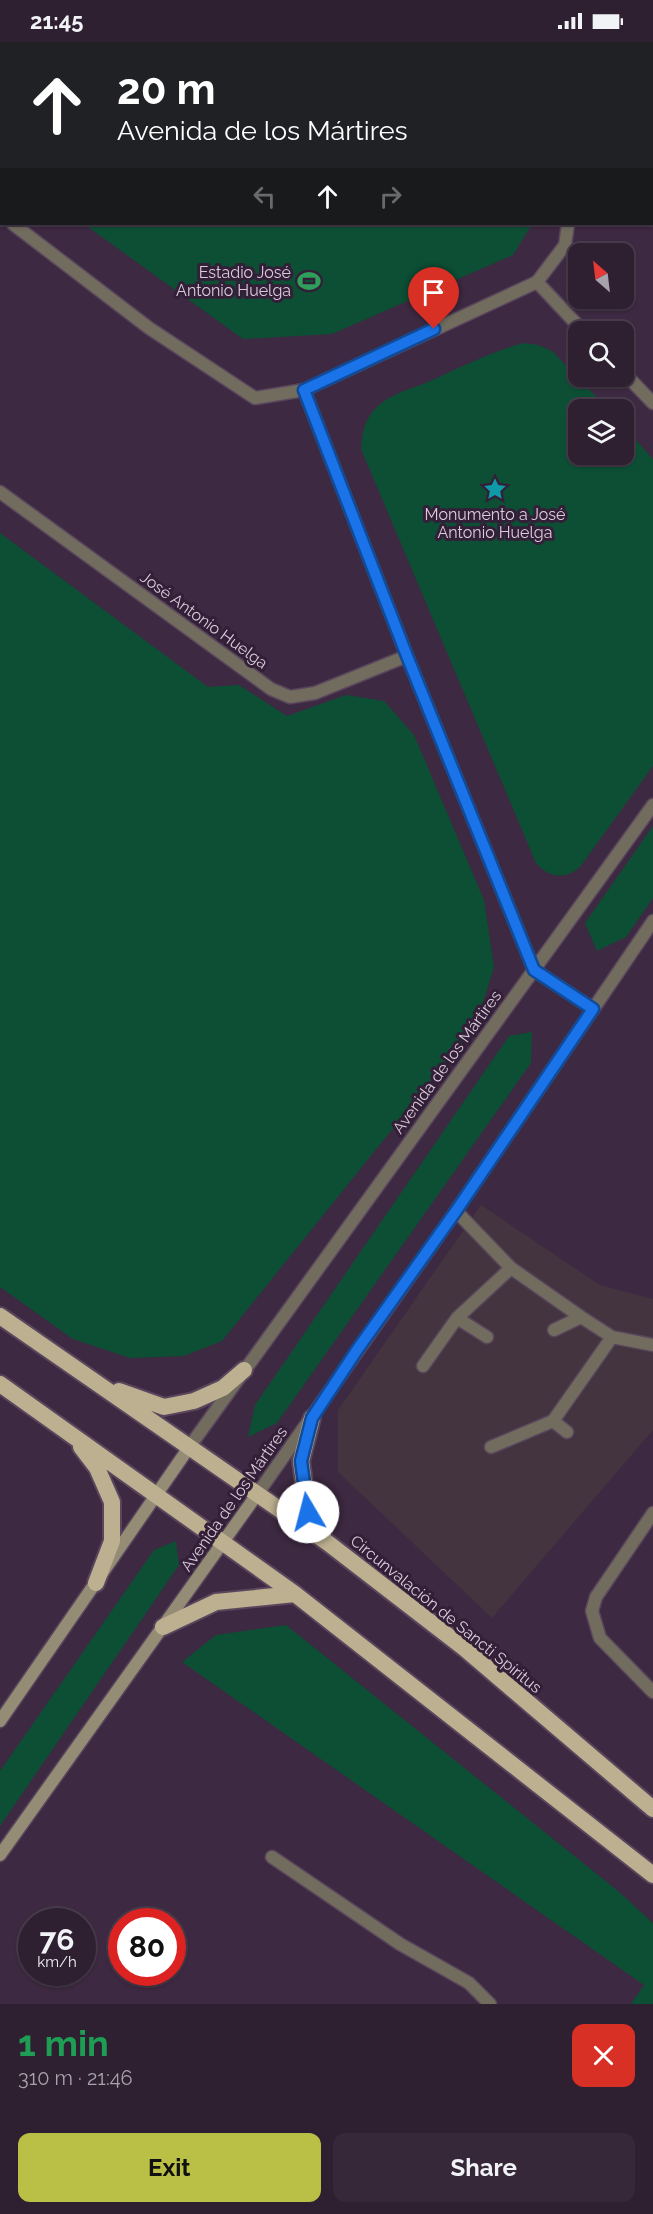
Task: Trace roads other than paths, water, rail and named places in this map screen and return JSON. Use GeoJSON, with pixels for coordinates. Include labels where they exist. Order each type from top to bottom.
{"type":"FeatureCollection","features":[{"type":"Feature","properties":{"kind":"highway","name":"Circunvalación de Sancti Spíritus"},"geometry":{"type":"LineString","coordinates":[[0,1317],[328,1543],[464,1648],[653,1809]]}},
{"type":"Feature","properties":{"kind":"highway"},"geometry":{"type":"LineString","coordinates":[[97,1384],[164,1407],[194,1401],[223,1388],[244,1370]]}},
{"type":"Feature","properties":{"kind":"highway"},"geometry":{"type":"LineString","coordinates":[[0,1384],[295,1594],[653,1875]]}},
{"type":"Feature","properties":{"kind":"highway"},"geometry":{"type":"LineString","coordinates":[[312,1418],[301,1461],[308,1512],[328,1543]]}},
{"type":"Feature","properties":{"kind":"highway"},"geometry":{"type":"LineString","coordinates":[[67,1431],[98,1468],[112,1502],[112,1542],[96,1583]]}},
{"type":"Feature","properties":{"kind":"highway"},"geometry":{"type":"LineString","coordinates":[[163,1627],[216,1602],[295,1594]]}},
{"type":"Feature","properties":{"kind":"main road","name":"Avenida de los Mártires"},"geometry":{"type":"LineString","coordinates":[[0,1721],[190,1446]]}},
{"type":"Feature","properties":{"kind":"main road","name":"Avenida de los Mártires"},"geometry":{"type":"LineString","coordinates":[[0,1855],[258,1493]]}},
{"type":"Feature","properties":{"kind":"street"},"geometry":{"type":"LineString","coordinates":[[14,225],[149,328],[255,399],[304,390],[537,282],[565,245],[568,225]]}},
{"type":"Feature","properties":{"kind":"street"},"geometry":{"type":"LineString","coordinates":[[537,282],[574,321]]}},
{"type":"Feature","properties":{"kind":"street"},"geometry":{"type":"LineString","coordinates":[[634,383],[653,403]]}},
{"type":"Feature","properties":{"kind":"street"},"geometry":{"type":"LineString","coordinates":[[304,390],[407,656],[534,970],[593,1009]]}},
{"type":"Feature","properties":{"kind":"street","name":"José Antonio Huelga"},"geometry":{"type":"LineString","coordinates":[[0,492],[271,689],[290,697],[315,693],[407,656]]}},
{"type":"Feature","properties":{"kind":"street","name":"Avenida de los Mártires"},"geometry":{"type":"LineString","coordinates":[[190,1446],[653,805]]}},
{"type":"Feature","properties":{"kind":"street","name":"Avenida de los Mártires"},"geometry":{"type":"LineString","coordinates":[[258,1493],[456,1211],[653,921]]}},
{"type":"Feature","properties":{"kind":"street"},"geometry":{"type":"LineString","coordinates":[[456,1211],[511,1268],[581,1317],[612,1337],[653,1346]]}},
{"type":"Feature","properties":{"kind":"street"},"geometry":{"type":"LineString","coordinates":[[423,1366],[457,1318],[511,1268]]}},
{"type":"Feature","properties":{"kind":"street"},"geometry":{"type":"LineString","coordinates":[[554,1330],[581,1317]]}},
{"type":"Feature","properties":{"kind":"street"},"geometry":{"type":"LineString","coordinates":[[457,1318],[487,1337]]}},
{"type":"Feature","properties":{"kind":"street"},"geometry":{"type":"LineString","coordinates":[[491,1447],[553,1421],[612,1337]]}},
{"type":"Feature","properties":{"kind":"street"},"geometry":{"type":"LineString","coordinates":[[553,1421],[567,1432]]}},
{"type":"Feature","properties":{"kind":"street"},"geometry":{"type":"LineString","coordinates":[[653,1513],[596,1597],[592,1611],[600,1638],[653,1692]]}},
{"type":"Feature","properties":{"kind":"street"},"geometry":{"type":"LineString","coordinates":[[272,1857],[400,1944],[469,1983],[490,2004]]}},
{"type":"Feature","properties":{"kind":"place","name":"Estadio José Antonio Huelga"},"geometry":{"type":"Point","coordinates":[309,281]}},
{"type":"Feature","properties":{"kind":"place","name":"Monumento a José Antonio Huelga"},"geometry":{"type":"Point","coordinates":[495,489]}}]}
